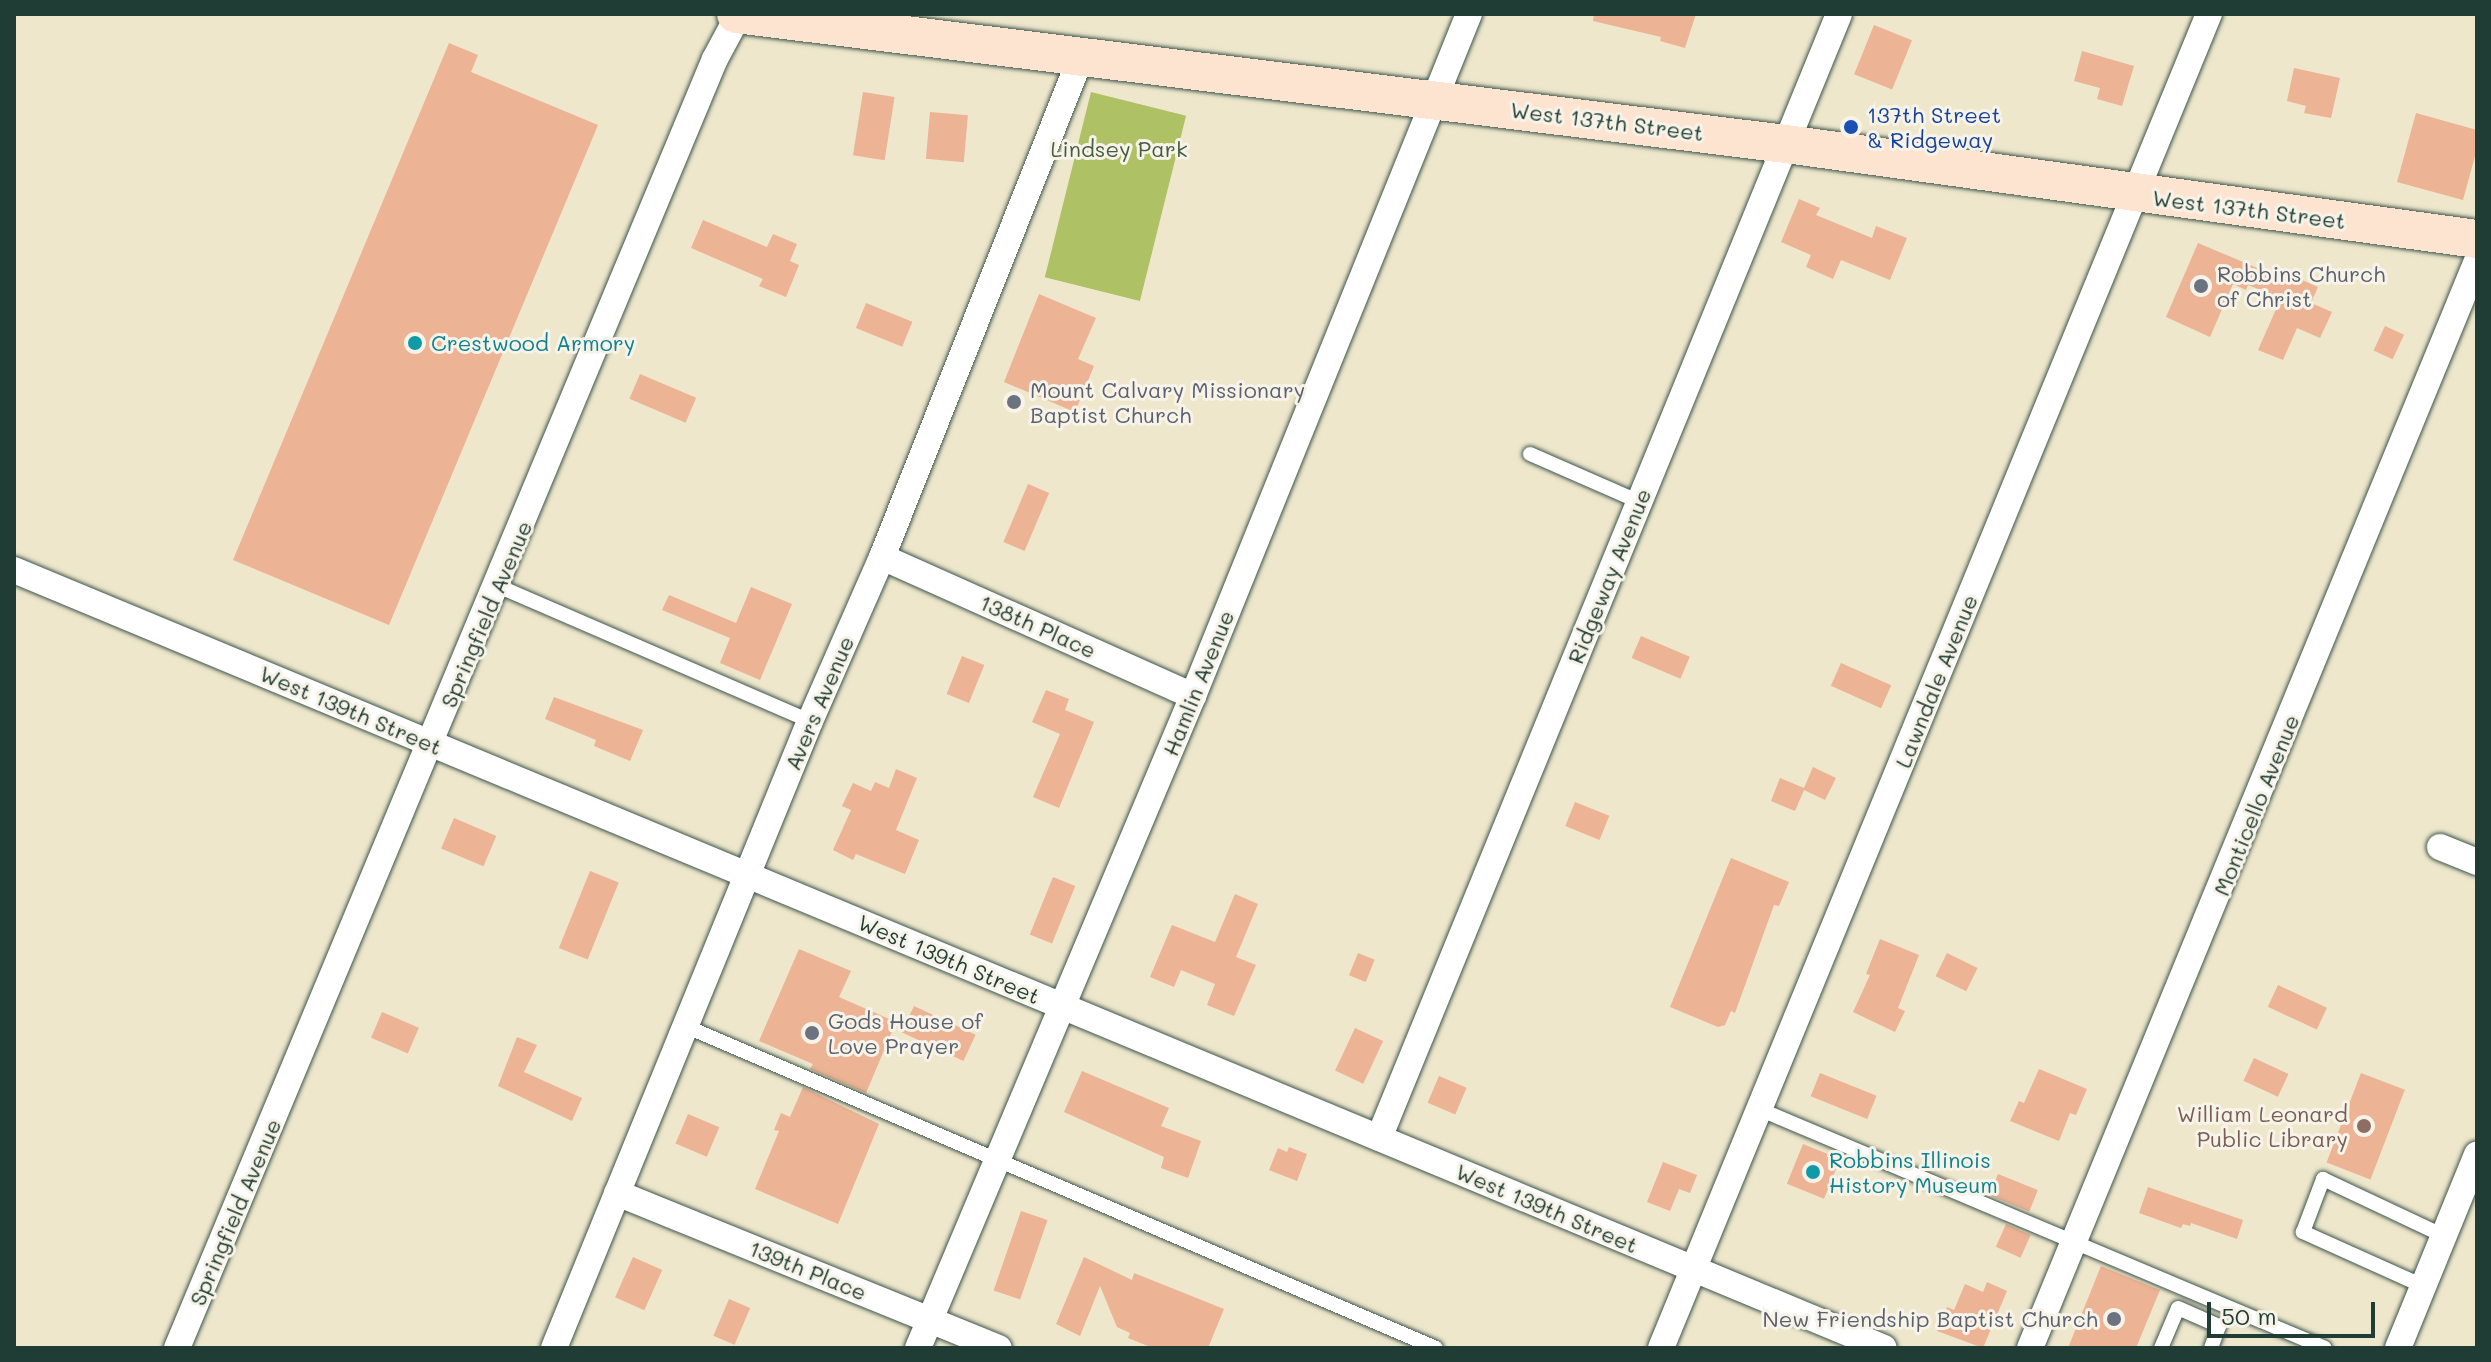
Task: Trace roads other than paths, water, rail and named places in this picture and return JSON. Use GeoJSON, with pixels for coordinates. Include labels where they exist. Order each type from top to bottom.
{"type":"FeatureCollection","features":[{"type":"Feature","properties":{"kind":"main road","name":"West 137th Street"},"geometry":{"type":"LineString","coordinates":[[738,14],[1786,144],[2477,239]]}},
{"type":"Feature","properties":{"kind":"street","name":"Springfield Avenue"},"geometry":{"type":"LineString","coordinates":[[177,1348],[498,586],[709,73],[738,14]]}},
{"type":"Feature","properties":{"kind":"street","name":"Hamlin Avenue"},"geometry":{"type":"LineString","coordinates":[[918,1348],[1193,696],[1469,14]]}},
{"type":"Feature","properties":{"kind":"street","name":"Ridgeway Avenue"},"geometry":{"type":"LineString","coordinates":[[1379,1138],[1839,14]]}},
{"type":"Feature","properties":{"kind":"street","name":"Lawndale Avenue"},"geometry":{"type":"LineString","coordinates":[[1661,1348],[2209,14]]}},
{"type":"Feature","properties":{"kind":"street","name":"Avers Avenue"},"geometry":{"type":"LineString","coordinates":[[554,1348],[810,721],[882,557],[1081,57]]}},
{"type":"Feature","properties":{"kind":"street","name":"Monticello Avenue"},"geometry":{"type":"LineString","coordinates":[[2030,1348],[2477,261]]}},
{"type":"Feature","properties":{"kind":"street","name":"138th Place"},"geometry":{"type":"LineString","coordinates":[[882,557],[1193,696]]}},
{"type":"Feature","properties":{"kind":"street","name":"West 139th Street"},"geometry":{"type":"LineString","coordinates":[[14,570],[1694,1269],[1835,1339],[1884,1348]]}},
{"type":"Feature","properties":{"kind":"street"},"geometry":{"type":"LineString","coordinates":[[2440,847],[2477,862]]}},
{"type":"Feature","properties":{"kind":"street"},"geometry":{"type":"LineString","coordinates":[[2398,1348],[2477,1154]]}},
{"type":"Feature","properties":{"kind":"street","name":"139th Place"},"geometry":{"type":"LineString","coordinates":[[617,1193],[999,1348]]}},
{"type":"Feature","properties":{"kind":"lane"},"geometry":{"type":"LineString","coordinates":[[1530,454],[1640,502]]}},
{"type":"Feature","properties":{"kind":"lane"},"geometry":{"type":"LineString","coordinates":[[498,586],[810,721]]}},
{"type":"Feature","properties":{"kind":"lane"},"geometry":{"type":"LineString","coordinates":[[685,1026],[1436,1348]]}},
{"type":"Feature","properties":{"kind":"lane"},"geometry":{"type":"LineString","coordinates":[[1759,1109],[2325,1348]]}},
{"type":"Feature","properties":{"kind":"lane"},"geometry":{"type":"LineString","coordinates":[[2423,1286],[2303,1232],[2323,1179],[2444,1236]]}},
{"type":"Feature","properties":{"kind":"lane"},"geometry":{"type":"LineString","coordinates":[[2161,1348],[2178,1308],[2219,1326],[2211,1348]]}},
{"type":"Feature","properties":{"kind":"place","name":"137th Street & Ridgeway"},"geometry":{"type":"Point","coordinates":[1851,127]}},
{"type":"Feature","properties":{"kind":"place","name":"Robbins Church of Christ"},"geometry":{"type":"Point","coordinates":[2201,286]}},
{"type":"Feature","properties":{"kind":"place","name":"Crestwood Armory"},"geometry":{"type":"Point","coordinates":[415,343]}},
{"type":"Feature","properties":{"kind":"place","name":"Mount Calvary Missionary Baptist Church"},"geometry":{"type":"Point","coordinates":[1014,402]}},
{"type":"Feature","properties":{"kind":"place","name":"Gods House of Love Prayer"},"geometry":{"type":"Point","coordinates":[812,1033]}},
{"type":"Feature","properties":{"kind":"place","name":"William Leonard Public Library"},"geometry":{"type":"Point","coordinates":[2364,1126]}},
{"type":"Feature","properties":{"kind":"place","name":"Robbins Illinois History Museum"},"geometry":{"type":"Point","coordinates":[1813,1172]}},
{"type":"Feature","properties":{"kind":"place","name":"New Friendship Baptist Church"},"geometry":{"type":"Point","coordinates":[2114,1319]}},
{"type":"Feature","properties":{"kind":"park label","name":"Lindsey Park"},"geometry":{"type":"Point","coordinates":[1119,149]}}]}
